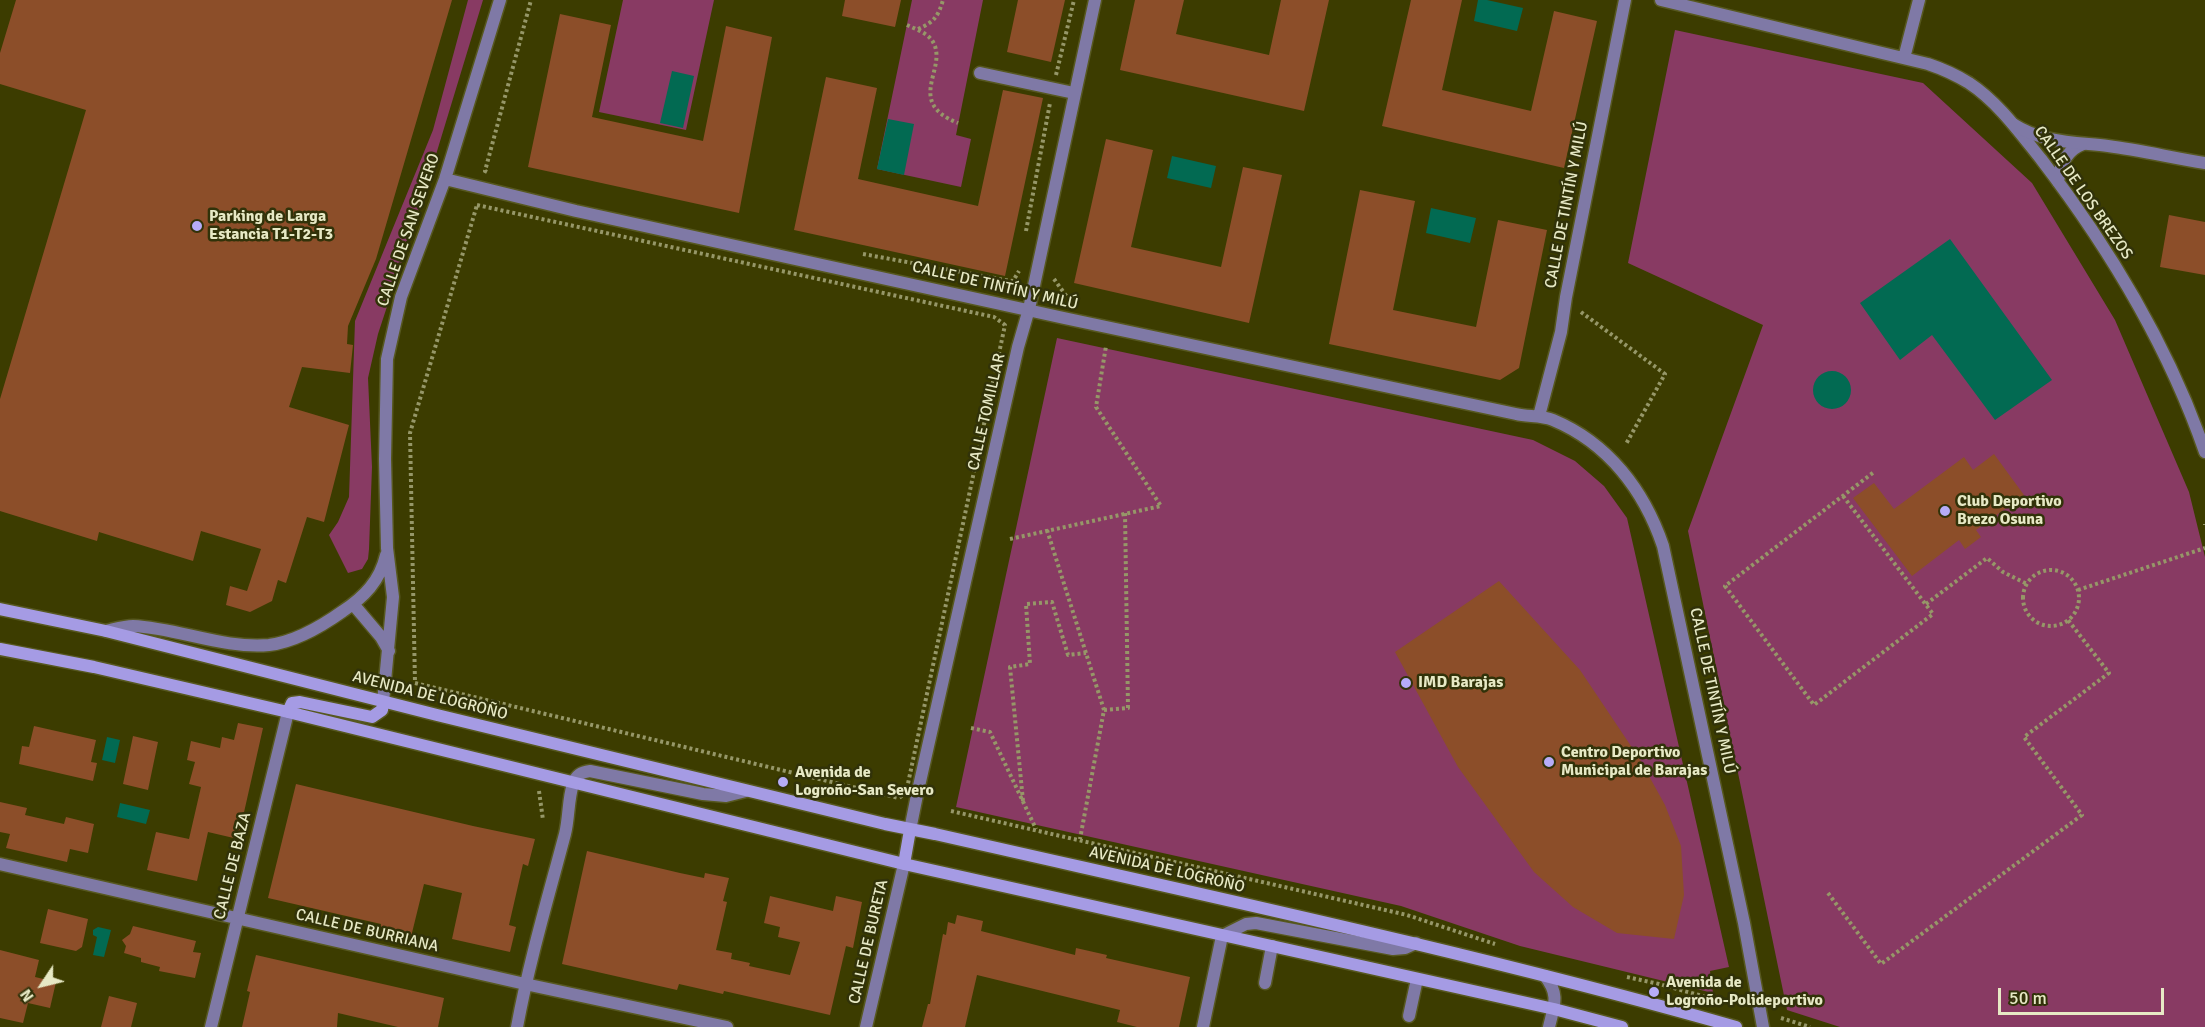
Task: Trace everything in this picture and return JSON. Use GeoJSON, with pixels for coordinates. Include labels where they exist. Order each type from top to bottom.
{"type":"FeatureCollection","features":[{"type":"Feature","properties":{"kind":"main road","name":"AVENIDA DE LOGROÑO"},"geometry":{"type":"LineString","coordinates":[[0,609],[106,631],[383,702],[910,830],[1416,943],[1736,1027]]}},
{"type":"Feature","properties":{"kind":"main road"},"geometry":{"type":"LineString","coordinates":[[0,649],[94,667],[288,712],[904,864],[1554,1009],[1622,1027]]}},
{"type":"Feature","properties":{"kind":"main road"},"geometry":{"type":"LineString","coordinates":[[288,712],[292,703],[300,702],[372,717],[382,710],[383,702]]}},
{"type":"Feature","properties":{"kind":"main road"},"geometry":{"type":"LineString","coordinates":[[904,864],[910,830]]}},
{"type":"Feature","properties":{"kind":"street","name":"CALLE DE SAN SEVERO"},"geometry":{"type":"LineString","coordinates":[[383,702],[393,597],[387,548],[385,459],[387,359],[401,297],[445,179],[500,0]]}},
{"type":"Feature","properties":{"kind":"street","name":"CALLE TOMILLAR"},"geometry":{"type":"LineString","coordinates":[[910,830],[1018,347],[1029,309],[1095,0]]}},
{"type":"Feature","properties":{"kind":"street","name":"CALLE DE TINTÍN Y MILÚ"},"geometry":{"type":"LineString","coordinates":[[1539,416],[1561,332],[1625,0]]}},
{"type":"Feature","properties":{"kind":"street","name":"CALLE DE LOS BREZOS"},"geometry":{"type":"LineString","coordinates":[[1661,0],[1904,58],[1948,71],[1971,84],[2013,124],[2098,239],[2144,313],[2172,368],[2205,452]]}},
{"type":"Feature","properties":{"kind":"street"},"geometry":{"type":"LineString","coordinates":[[1904,58],[1919,0]]}},
{"type":"Feature","properties":{"kind":"street"},"geometry":{"type":"LineString","coordinates":[[980,72],[1074,93]]}},
{"type":"Feature","properties":{"kind":"street"},"geometry":{"type":"LineString","coordinates":[[2013,124],[2042,138],[2205,163]]}},
{"type":"Feature","properties":{"kind":"street"},"geometry":{"type":"LineString","coordinates":[[2058,182],[2063,161],[2076,147],[2083,144]]}},
{"type":"Feature","properties":{"kind":"street","name":"CALLE DE TINTÍN Y MILÚ"},"geometry":{"type":"LineString","coordinates":[[445,179],[576,211],[1504,412],[1539,416],[1552,419],[1586,439],[1618,465],[1635,486],[1655,524],[1674,589],[1744,923],[1763,1027]]}},
{"type":"Feature","properties":{"kind":"street","name":"CALLE DE SAN SEVERO"},"geometry":{"type":"LineString","coordinates":[[353,604],[379,577],[387,548]]}},
{"type":"Feature","properties":{"kind":"street","name":"AVENIDA DE LOGROÑO"},"geometry":{"type":"LineString","coordinates":[[106,631],[130,626],[154,628],[250,645],[271,645],[308,632],[353,604],[381,637],[389,651]]}},
{"type":"Feature","properties":{"kind":"street","name":"CALLE DE BAZA"},"geometry":{"type":"LineString","coordinates":[[211,1027],[288,712]]}},
{"type":"Feature","properties":{"kind":"street","name":"AVENIDA DE LOGROÑO"},"geometry":{"type":"LineString","coordinates":[[573,784],[582,772],[590,771],[703,794],[726,796],[746,790]]}},
{"type":"Feature","properties":{"kind":"street"},"geometry":{"type":"LineString","coordinates":[[517,1027],[525,984],[567,825],[573,784]]}},
{"type":"Feature","properties":{"kind":"street","name":"CALLE DE BURRIANA"},"geometry":{"type":"LineString","coordinates":[[0,864],[525,984],[727,1027]]}},
{"type":"Feature","properties":{"kind":"street","name":"CALLE DE BURETA"},"geometry":{"type":"LineString","coordinates":[[866,1027],[904,864]]}},
{"type":"Feature","properties":{"kind":"street","name":"AVENIDA DE LOGROÑO"},"geometry":{"type":"LineString","coordinates":[[1222,936],[1246,924],[1256,923],[1393,949],[1405,948],[1416,943]]}},
{"type":"Feature","properties":{"kind":"street"},"geometry":{"type":"LineString","coordinates":[[1203,1027],[1222,936]]}},
{"type":"Feature","properties":{"kind":"street"},"geometry":{"type":"LineString","coordinates":[[1265,983],[1272,946]]}},
{"type":"Feature","properties":{"kind":"street"},"geometry":{"type":"LineString","coordinates":[[1545,976],[1555,993],[1549,1027]]}},
{"type":"Feature","properties":{"kind":"street"},"geometry":{"type":"LineString","coordinates":[[1409,1016],[1417,979]]}},
{"type":"Feature","properties":{"kind":"path"},"geometry":{"type":"LineString","coordinates":[[496,174],[485,171],[531,0]]}},
{"type":"Feature","properties":{"kind":"path"},"geometry":{"type":"LineString","coordinates":[[917,29],[927,25],[939,15],[943,0]]}},
{"type":"Feature","properties":{"kind":"path"},"geometry":{"type":"LineString","coordinates":[[1025,238],[1053,88],[1074,0]]}},
{"type":"Feature","properties":{"kind":"path"},"geometry":{"type":"LineString","coordinates":[[907,25],[924,33],[932,40],[937,51],[929,92],[935,109],[958,123]]}},
{"type":"Feature","properties":{"kind":"path"},"geometry":{"type":"LineString","coordinates":[[477,205],[994,317],[1005,325],[906,793],[899,798],[415,683],[410,433],[477,205]]}},
{"type":"Feature","properties":{"kind":"path"},"geometry":{"type":"LineString","coordinates":[[854,253],[1012,281],[1021,261]]}},
{"type":"Feature","properties":{"kind":"path"},"geometry":{"type":"LineString","coordinates":[[1054,279],[1067,297]]}},
{"type":"Feature","properties":{"kind":"path"},"geometry":{"type":"LineString","coordinates":[[1581,312],[1665,374],[1626,444]]}},
{"type":"Feature","properties":{"kind":"path"},"geometry":{"type":"LineString","coordinates":[[1010,538],[1161,506],[1096,407],[1106,346]]}},
{"type":"Feature","properties":{"kind":"path"},"geometry":{"type":"LineString","coordinates":[[1843,496],[1933,614],[1814,705],[1725,586],[1874,472]]}},
{"type":"Feature","properties":{"kind":"path"},"geometry":{"type":"LineString","coordinates":[[1104,710],[1128,708],[1125,513]]}},
{"type":"Feature","properties":{"kind":"path"},"geometry":{"type":"LineString","coordinates":[[1047,530],[1104,710],[1080,839]]}},
{"type":"Feature","properties":{"kind":"path"},"geometry":{"type":"LineString","coordinates":[[2078,590],[2205,548]]}},
{"type":"Feature","properties":{"kind":"path"},"geometry":{"type":"LineString","coordinates":[[1926,604],[1987,558],[2004,572],[2026,584]]}},
{"type":"Feature","properties":{"kind":"path"},"geometry":{"type":"LineString","coordinates":[[2054,570],[2064,574],[2073,580],[2078,590],[2079,601],[2075,612],[2059,625],[2048,626],[2037,622],[2024,606],[2023,595],[2026,584],[2043,571],[2054,570]]}},
{"type":"Feature","properties":{"kind":"path"},"geometry":{"type":"LineString","coordinates":[[1023,801],[1010,667],[1030,663],[1026,604],[1052,602],[1068,655],[1086,653]]}},
{"type":"Feature","properties":{"kind":"path"},"geometry":{"type":"LineString","coordinates":[[1828,894],[1881,964],[2082,815],[2024,737],[2109,673],[2068,620]]}},
{"type":"Feature","properties":{"kind":"path"},"geometry":{"type":"LineString","coordinates":[[971,728],[990,732],[1036,829]]}},
{"type":"Feature","properties":{"kind":"path"},"geometry":{"type":"LineString","coordinates":[[528,789],[539,792],[543,820]]}},
{"type":"Feature","properties":{"kind":"path"},"geometry":{"type":"LineString","coordinates":[[951,811],[1407,915],[1506,948]]}},
{"type":"Feature","properties":{"kind":"path"},"geometry":{"type":"LineString","coordinates":[[1617,976],[1659,984],[1725,1002]]}},
{"type":"Feature","properties":{"kind":"path"},"geometry":{"type":"LineString","coordinates":[[1781,1017],[1810,1027]]}},
{"type":"Feature","properties":{"kind":"shaded area"},"geometry":{"type":"Polygon","coordinates":[[[468,0],[483,0],[424,194],[378,334],[368,378],[372,467],[368,559],[362,569],[348,573],[329,535],[338,522],[349,497],[355,321],[433,130],[468,0]]]}},
{"type":"Feature","properties":{"kind":"shaded area"},"geometry":{"type":"Polygon","coordinates":[[[623,0],[714,0],[686,130],[599,112],[623,0]]]}},
{"type":"Feature","properties":{"kind":"shaded area"},"geometry":{"type":"Polygon","coordinates":[[[912,0],[983,0],[956,135],[971,139],[961,187],[877,169],[912,0]]]}},
{"type":"Feature","properties":{"kind":"shaded area"},"geometry":{"type":"Polygon","coordinates":[[[1478,0],[1523,8],[1517,31],[1474,21],[1478,0]]]}},
{"type":"Feature","properties":{"kind":"shaded area","name":"Club Deportivo Brezo Osuna"},"geometry":{"type":"Polygon","coordinates":[[[1675,30],[1923,83],[2032,183],[2115,320],[2189,492],[2205,557],[2205,1027],[1840,1027],[1787,1010],[1688,531],[1763,325],[1628,263],[1675,30]]]}},
{"type":"Feature","properties":{"kind":"shaded area"},"geometry":{"type":"Polygon","coordinates":[[[672,71],[694,76],[683,128],[660,123],[672,71]]]}},
{"type":"Feature","properties":{"kind":"shaded area"},"geometry":{"type":"Polygon","coordinates":[[[888,119],[914,124],[904,175],[877,169],[888,119]]]}},
{"type":"Feature","properties":{"kind":"shaded area"},"geometry":{"type":"Polygon","coordinates":[[[1172,156],[1216,166],[1211,188],[1167,178],[1172,156]]]}},
{"type":"Feature","properties":{"kind":"shaded area"},"geometry":{"type":"Polygon","coordinates":[[[1431,208],[1476,218],[1470,243],[1426,233],[1431,208]]]}},
{"type":"Feature","properties":{"kind":"shaded area"},"geometry":{"type":"Polygon","coordinates":[[[1950,239],[2052,380],[1995,420],[1932,335],[1900,360],[1860,303],[1950,239]]]}},
{"type":"Feature","properties":{"kind":"shaded area","name":"IMD Barajas"},"geometry":{"type":"Polygon","coordinates":[[[1057,338],[1533,440],[1575,461],[1604,486],[1627,518],[1729,967],[1710,971],[1713,993],[1520,946],[1401,906],[956,807],[1057,338]]]}},
{"type":"Feature","properties":{"kind":"shaded area"},"geometry":{"type":"Polygon","coordinates":[[[1832,371],[1846,376],[1851,390],[1846,404],[1832,409],[1818,404],[1813,390],[1818,376],[1832,371]]]}},
{"type":"Feature","properties":{"kind":"shaded area"},"geometry":{"type":"Polygon","coordinates":[[[107,737],[120,740],[115,763],[102,760],[107,737]]]}},
{"type":"Feature","properties":{"kind":"shaded area"},"geometry":{"type":"Polygon","coordinates":[[[120,803],[150,810],[146,824],[117,817],[120,803]]]}},
{"type":"Feature","properties":{"kind":"shaded area"},"geometry":{"type":"Polygon","coordinates":[[[98,927],[111,930],[104,957],[93,955],[97,937],[93,935],[93,930],[98,927]]]}},
{"type":"Feature","properties":{"kind":"building","name":"Parking de Larga Estancia T1-T2-T3"},"geometry":{"type":"Polygon","coordinates":[[[16,0],[452,0],[376,259],[348,326],[347,344],[353,345],[350,373],[302,367],[289,407],[349,425],[324,522],[307,517],[286,583],[278,580],[272,601],[250,612],[226,605],[230,586],[247,591],[261,549],[201,531],[193,561],[99,532],[97,541],[0,511],[0,399],[86,110],[0,84],[0,53],[16,0]]]}},
{"type":"Feature","properties":{"kind":"building"},"geometry":{"type":"Polygon","coordinates":[[[845,0],[901,0],[895,27],[842,16],[845,0]]]}},
{"type":"Feature","properties":{"kind":"building"},"geometry":{"type":"Polygon","coordinates":[[[1018,0],[1065,0],[1051,62],[1007,52],[1018,0]]]}},
{"type":"Feature","properties":{"kind":"building"},"geometry":{"type":"Polygon","coordinates":[[[1135,0],[1184,0],[1176,34],[1269,55],[1281,0],[1329,0],[1304,111],[1120,70],[1135,0]]]}},
{"type":"Feature","properties":{"kind":"building"},"geometry":{"type":"Polygon","coordinates":[[[1411,0],[1462,0],[1442,90],[1531,111],[1554,11],[1597,21],[1564,168],[1382,126],[1411,0]]]}},
{"type":"Feature","properties":{"kind":"building"},"geometry":{"type":"Polygon","coordinates":[[[560,14],[611,25],[592,117],[703,141],[726,26],[772,37],[739,213],[528,167],[560,14]]]}},
{"type":"Feature","properties":{"kind":"building"},"geometry":{"type":"Polygon","coordinates":[[[826,77],[877,88],[858,179],[978,206],[1003,90],[1043,98],[1005,276],[794,230],[826,77]]]}},
{"type":"Feature","properties":{"kind":"building"},"geometry":{"type":"Polygon","coordinates":[[[1106,139],[1153,150],[1131,247],[1221,267],[1243,167],[1282,175],[1249,323],[1074,283],[1106,139]]]}},
{"type":"Feature","properties":{"kind":"building"},"geometry":{"type":"Polygon","coordinates":[[[1360,190],[1415,201],[1393,310],[1476,327],[1498,220],[1547,230],[1519,368],[1500,380],[1329,344],[1360,190]]]}},
{"type":"Feature","properties":{"kind":"building"},"geometry":{"type":"Polygon","coordinates":[[[2169,215],[2205,222],[2205,275],[2160,267],[2169,215]]]}},
{"type":"Feature","properties":{"kind":"building"},"geometry":{"type":"Polygon","coordinates":[[[1994,454],[2024,495],[1976,530],[1981,537],[1965,549],[1959,540],[1912,576],[1853,498],[1874,483],[1894,509],[1964,457],[1973,470],[1994,454]]]}},
{"type":"Feature","properties":{"kind":"building","name":"Centro Deportivo Municipal de Barajas"},"geometry":{"type":"Polygon","coordinates":[[[1499,581],[1580,670],[1639,758],[1665,805],[1681,846],[1684,895],[1674,939],[1617,933],[1573,907],[1534,872],[1458,767],[1395,652],[1499,581]]]}},
{"type":"Feature","properties":{"kind":"building"},"geometry":{"type":"Polygon","coordinates":[[[238,723],[263,728],[238,839],[208,832],[197,881],[147,870],[156,832],[189,839],[201,787],[189,784],[195,762],[187,760],[191,741],[220,748],[222,737],[234,740],[238,723]]]}},
{"type":"Feature","properties":{"kind":"building"},"geometry":{"type":"Polygon","coordinates":[[[34,726],[96,740],[91,762],[97,763],[93,781],[19,764],[22,746],[29,747],[34,726]]]}},
{"type":"Feature","properties":{"kind":"building"},"geometry":{"type":"Polygon","coordinates":[[[133,736],[158,742],[148,790],[123,784],[133,736]]]}},
{"type":"Feature","properties":{"kind":"building"},"geometry":{"type":"Polygon","coordinates":[[[296,784],[535,839],[528,866],[523,864],[509,925],[516,927],[510,952],[452,939],[462,893],[424,884],[410,941],[379,933],[381,924],[268,898],[296,784]]]}},
{"type":"Feature","properties":{"kind":"building"},"geometry":{"type":"Polygon","coordinates":[[[0,802],[27,808],[25,815],[64,824],[66,817],[94,824],[88,853],[70,849],[67,862],[6,848],[10,834],[0,832],[0,802]]]}},
{"type":"Feature","properties":{"kind":"building"},"geometry":{"type":"Polygon","coordinates":[[[587,851],[704,878],[705,873],[729,878],[723,901],[727,902],[716,950],[732,953],[731,959],[750,963],[749,966],[790,975],[800,942],[778,937],[780,927],[764,923],[770,896],[833,911],[836,896],[862,902],[853,948],[846,946],[830,1015],[724,991],[723,994],[679,984],[677,990],[562,964],[587,851]]]}},
{"type":"Feature","properties":{"kind":"building"},"geometry":{"type":"Polygon","coordinates":[[[48,909],[88,919],[82,947],[76,951],[40,943],[48,909]]]}},
{"type":"Feature","properties":{"kind":"building"},"geometry":{"type":"Polygon","coordinates":[[[957,915],[983,921],[981,931],[1075,955],[1076,948],[1107,955],[1106,958],[1190,977],[1179,1027],[1137,1027],[1117,1022],[1120,1010],[977,975],[965,1027],[922,1027],[928,1004],[930,1004],[943,934],[946,935],[948,922],[955,924],[957,915]]]}},
{"type":"Feature","properties":{"kind":"building"},"geometry":{"type":"Polygon","coordinates":[[[133,926],[196,941],[193,952],[201,953],[195,978],[159,971],[160,967],[141,962],[141,958],[124,953],[126,946],[122,940],[130,934],[133,926]]]}},
{"type":"Feature","properties":{"kind":"building"},"geometry":{"type":"Polygon","coordinates":[[[0,950],[39,960],[35,977],[56,982],[50,1008],[28,1003],[23,1023],[0,1018],[0,950]]]}},
{"type":"Feature","properties":{"kind":"building"},"geometry":{"type":"Polygon","coordinates":[[[256,955],[444,998],[438,1027],[398,1027],[338,1013],[337,1027],[242,1027],[250,992],[247,991],[256,955]]]}},
{"type":"Feature","properties":{"kind":"building"},"geometry":{"type":"Polygon","coordinates":[[[109,996],[137,1003],[131,1027],[101,1027],[109,996]]]}},
{"type":"Feature","properties":{"kind":"place","name":"Parking de Larga Estancia T1-T2-T3"},"geometry":{"type":"Point","coordinates":[197,226]}},
{"type":"Feature","properties":{"kind":"place","name":"Club Deportivo Brezo Osuna"},"geometry":{"type":"Point","coordinates":[1945,511]}},
{"type":"Feature","properties":{"kind":"place","name":"IMD Barajas"},"geometry":{"type":"Point","coordinates":[1406,683]}},
{"type":"Feature","properties":{"kind":"place","name":"Centro Deportivo Municipal de Barajas"},"geometry":{"type":"Point","coordinates":[1549,762]}},
{"type":"Feature","properties":{"kind":"place","name":"Avenida de Logroño-San Severo"},"geometry":{"type":"Point","coordinates":[783,782]}},
{"type":"Feature","properties":{"kind":"place","name":"Avenida de Logroño-Polideportivo"},"geometry":{"type":"Point","coordinates":[1654,992]}}]}
